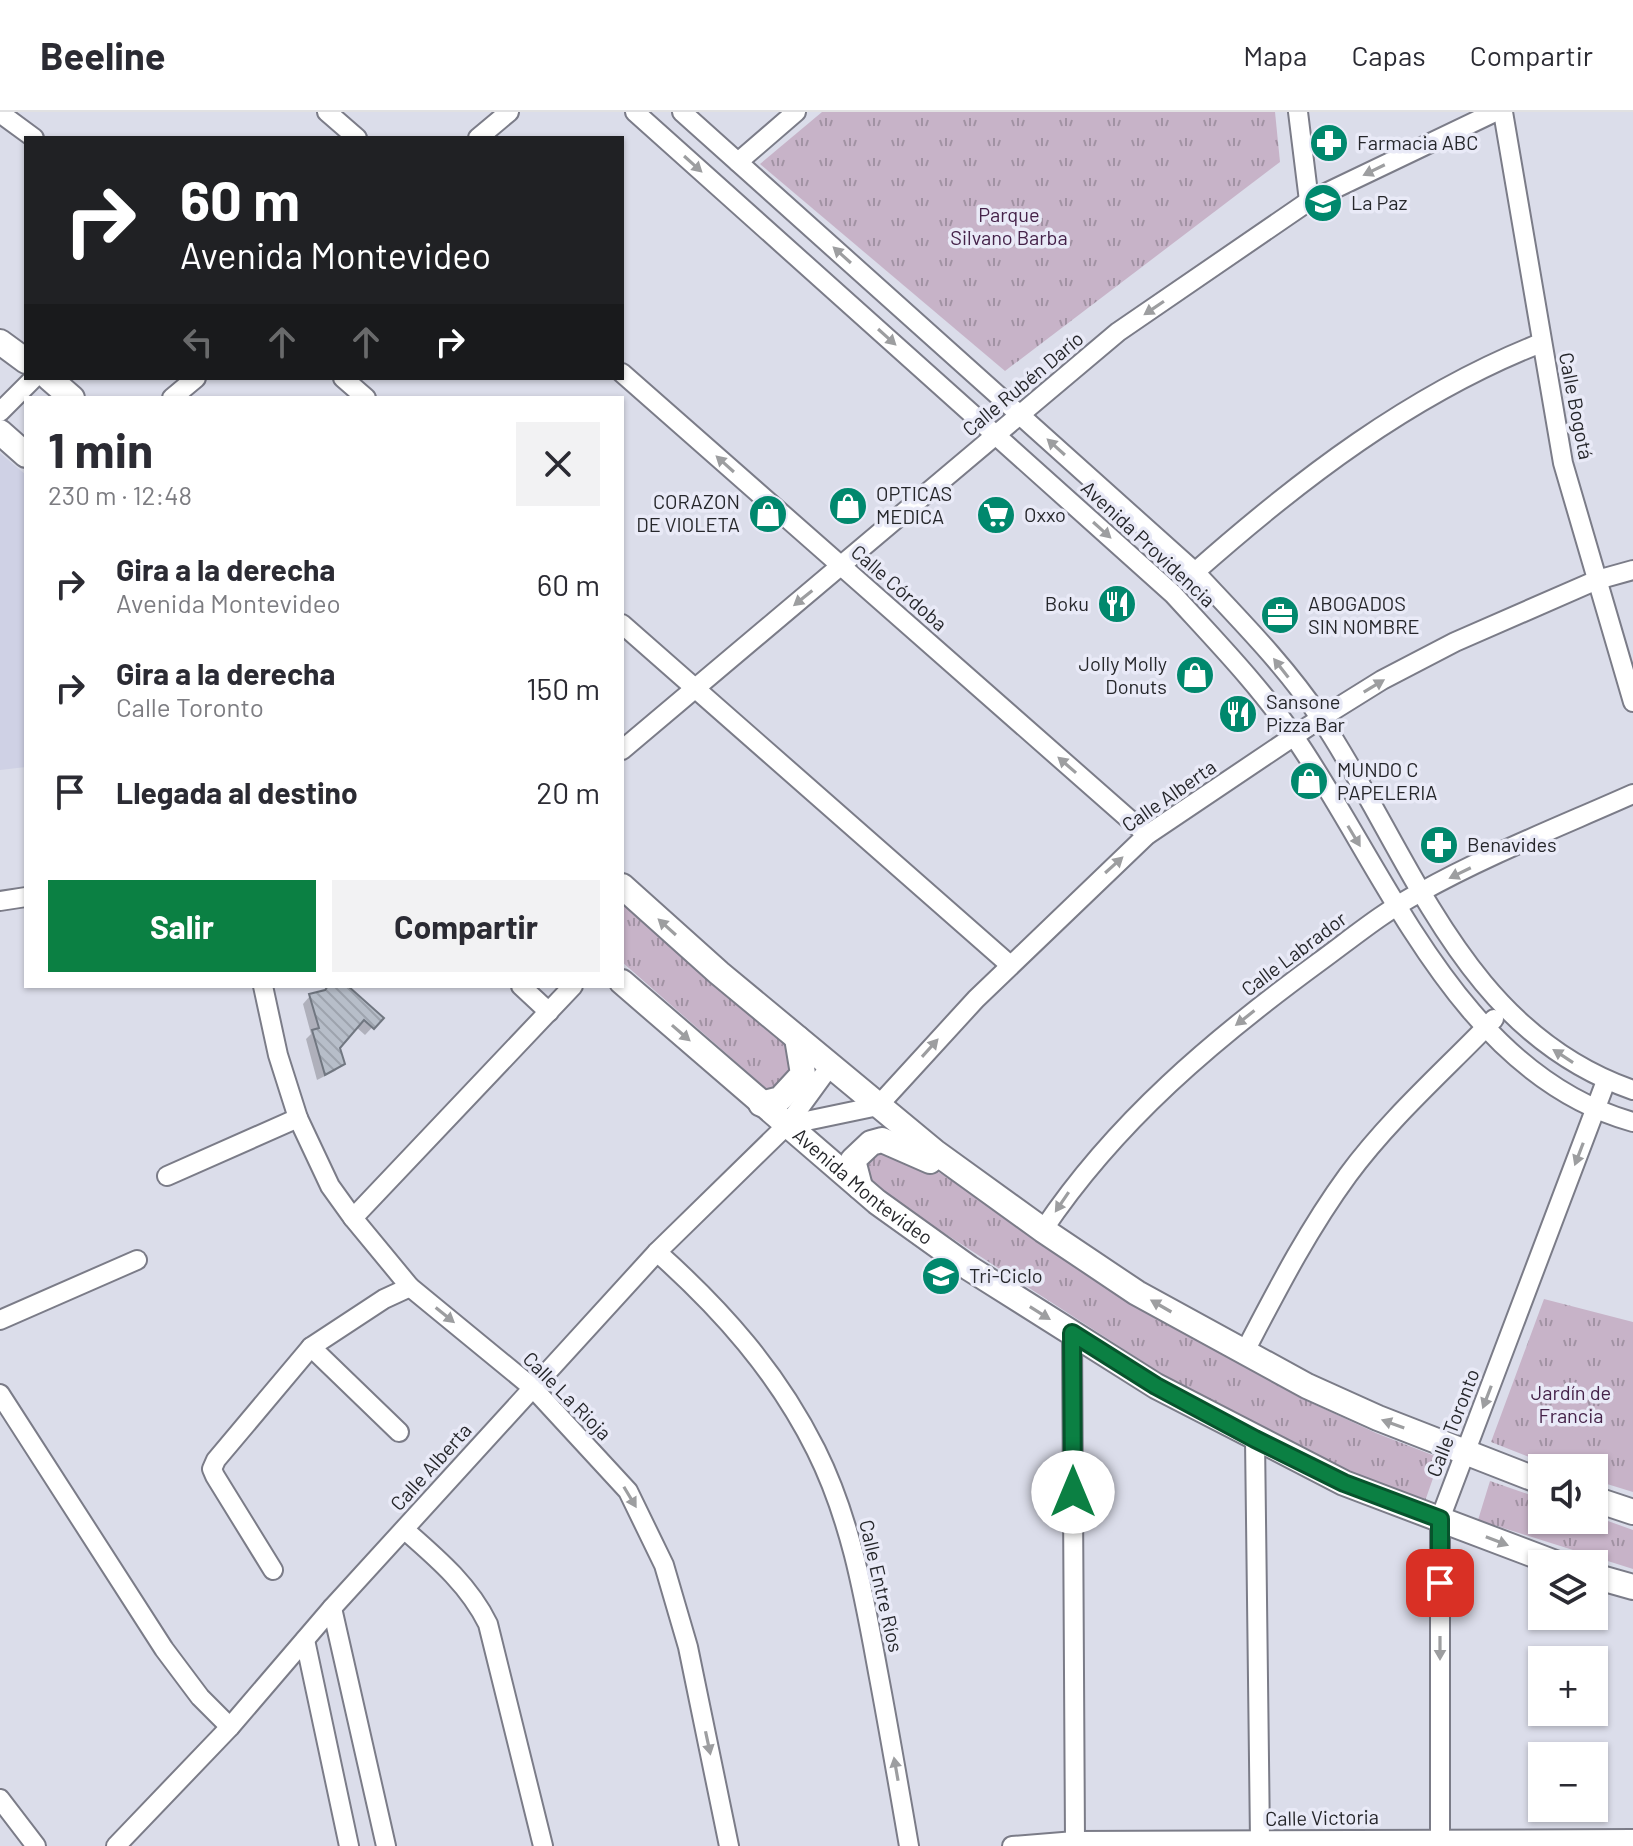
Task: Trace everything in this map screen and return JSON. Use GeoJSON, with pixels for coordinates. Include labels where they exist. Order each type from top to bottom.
{"type":"FeatureCollection","features":[{"type":"Feature","properties":{"kind":"street"},"geometry":{"type":"LineString","coordinates":[[327,112],[355,136]]}},
{"type":"Feature","properties":{"kind":"street"},"geometry":{"type":"LineString","coordinates":[[480,136],[509,112]]}},
{"type":"Feature","properties":{"kind":"street","name":"Avenida Providencia"},"geometry":{"type":"LineString","coordinates":[[635,112],[1173,594],[1238,665],[1295,737],[1396,906],[1454,990],[1486,1027],[1517,1057],[1563,1092],[1596,1110],[1633,1122]]}},
{"type":"Feature","properties":{"kind":"street","name":"Avenida Providencia"},"geometry":{"type":"LineString","coordinates":[[682,112],[1195,572],[1262,644],[1321,718],[1421,892],[1472,970],[1504,1008],[1546,1045],[1588,1073],[1633,1090]]}},
{"type":"Feature","properties":{"kind":"street"},"geometry":{"type":"LineString","coordinates":[[738,162],[796,112]]}},
{"type":"Feature","properties":{"kind":"street"},"geometry":{"type":"LineString","coordinates":[[1298,112],[1309,201]]}},
{"type":"Feature","properties":{"kind":"street","name":"Calle Rubén Darío"},"geometry":{"type":"LineString","coordinates":[[624,748],[1118,332],[1309,201],[1495,112]]}},
{"type":"Feature","properties":{"kind":"street","name":"Calle Bogotá"},"geometry":{"type":"LineString","coordinates":[[1503,112],[1563,463],[1633,702]]}},
{"type":"Feature","properties":{"kind":"street"},"geometry":{"type":"LineString","coordinates":[[0,113],[31,136]]}},
{"type":"Feature","properties":{"kind":"street"},"geometry":{"type":"LineString","coordinates":[[0,342],[24,360]]}},
{"type":"Feature","properties":{"kind":"street"},"geometry":{"type":"LineString","coordinates":[[1195,572],[1308,477],[1418,402],[1496,361],[1541,343]]}},
{"type":"Feature","properties":{"kind":"street","name":"Calle Córdoba"},"geometry":{"type":"LineString","coordinates":[[624,375],[1147,835]]}},
{"type":"Feature","properties":{"kind":"street"},"geometry":{"type":"LineString","coordinates":[[0,412],[32,380]]}},
{"type":"Feature","properties":{"kind":"street"},"geometry":{"type":"LineString","coordinates":[[51,380],[70,396]]}},
{"type":"Feature","properties":{"kind":"street"},"geometry":{"type":"LineString","coordinates":[[174,396],[194,380]]}},
{"type":"Feature","properties":{"kind":"street"},"geometry":{"type":"LineString","coordinates":[[345,380],[364,396]]}},
{"type":"Feature","properties":{"kind":"street"},"geometry":{"type":"LineString","coordinates":[[0,432],[24,453]]}},
{"type":"Feature","properties":{"kind":"street","name":"Calle Alberta"},"geometry":{"type":"LineString","coordinates":[[878,1106],[1010,965],[1147,835],[1382,680],[1455,642],[1597,580],[1633,570]]}},
{"type":"Feature","properties":{"kind":"street"},"geometry":{"type":"LineString","coordinates":[[624,626],[1010,965]]}},
{"type":"Feature","properties":{"kind":"street","name":"Calle Labrador"},"geometry":{"type":"LineString","coordinates":[[1043,1230],[1072,1187],[1180,1072],[1279,992],[1396,906],[1421,892],[1633,794]]}},
{"type":"Feature","properties":{"kind":"street"},"geometry":{"type":"LineString","coordinates":[[624,888],[830,1066],[959,1171],[1137,1293],[1244,1353],[1378,1418],[1528,1476]]}},
{"type":"Feature","properties":{"kind":"street"},"geometry":{"type":"LineString","coordinates":[[0,901],[24,897]]}},
{"type":"Feature","properties":{"kind":"street","name":"Avenida Montevideo"},"geometry":{"type":"LineString","coordinates":[[624,984],[860,1187],[969,1268],[1156,1386],[1344,1483],[1528,1553]]}},
{"type":"Feature","properties":{"kind":"street","name":"Calle La Rioja"},"geometry":{"type":"LineString","coordinates":[[263,988],[278,1055],[298,1118],[330,1186],[353,1218],[410,1287],[533,1388],[628,1491],[664,1565],[688,1647],[729,1846]]}},
{"type":"Feature","properties":{"kind":"street"},"geometry":{"type":"LineString","coordinates":[[523,988],[549,1012]]}},
{"type":"Feature","properties":{"kind":"street"},"geometry":{"type":"LineString","coordinates":[[353,1218],[571,988]]}},
{"type":"Feature","properties":{"kind":"street"},"geometry":{"type":"LineString","coordinates":[[1244,1353],[1300,1248],[1349,1174],[1403,1111],[1504,1008]]}},
{"type":"Feature","properties":{"kind":"street"},"geometry":{"type":"LineString","coordinates":[[761,1104],[780,1099],[803,1074],[797,1038]]}},
{"type":"Feature","properties":{"kind":"street","name":"Calle Alberta"},"geometry":{"type":"LineString","coordinates":[[116,1846],[230,1727],[332,1608],[657,1252],[787,1125],[830,1066]]}},
{"type":"Feature","properties":{"kind":"street","name":"Calle Toronto"},"geometry":{"type":"LineString","coordinates":[[1440,1842],[1440,1519],[1606,1081]]}},
{"type":"Feature","properties":{"kind":"street"},"geometry":{"type":"LineString","coordinates":[[787,1125],[878,1106]]}},
{"type":"Feature","properties":{"kind":"street"},"geometry":{"type":"LineString","coordinates":[[167,1176],[298,1118]]}},
{"type":"Feature","properties":{"kind":"street"},"geometry":{"type":"LineString","coordinates":[[860,1187],[853,1160],[875,1142],[887,1141],[959,1171]]}},
{"type":"Feature","properties":{"kind":"street","name":"Calle Entre Ríos"},"geometry":{"type":"LineString","coordinates":[[657,1252],[722,1313],[749,1345],[797,1416],[833,1489],[858,1568],[909,1846]]}},
{"type":"Feature","properties":{"kind":"street"},"geometry":{"type":"LineString","coordinates":[[0,1320],[137,1260]]}},
{"type":"Feature","properties":{"kind":"street"},"geometry":{"type":"LineString","coordinates":[[273,1570],[212,1469],[216,1460],[311,1347],[384,1299],[410,1287]]}},
{"type":"Feature","properties":{"kind":"street"},"geometry":{"type":"LineString","coordinates":[[1072,1333],[1075,1841]]}},
{"type":"Feature","properties":{"kind":"street"},"geometry":{"type":"LineString","coordinates":[[311,1347],[399,1432]]}},
{"type":"Feature","properties":{"kind":"street"},"geometry":{"type":"LineString","coordinates":[[0,1394],[164,1649],[200,1697],[230,1727]]}},
{"type":"Feature","properties":{"kind":"street"},"geometry":{"type":"LineString","coordinates":[[1255,1439],[1260,1840]]}},
{"type":"Feature","properties":{"kind":"street"},"geometry":{"type":"LineString","coordinates":[[1608,1504],[1633,1512]]}},
{"type":"Feature","properties":{"kind":"street"},"geometry":{"type":"LineString","coordinates":[[405,1530],[453,1574],[480,1608],[488,1624],[543,1846]]}},
{"type":"Feature","properties":{"kind":"street"},"geometry":{"type":"LineString","coordinates":[[1608,1580],[1633,1587]]}},
{"type":"Feature","properties":{"kind":"street"},"geometry":{"type":"LineString","coordinates":[[332,1608],[386,1846]]}},
{"type":"Feature","properties":{"kind":"street"},"geometry":{"type":"LineString","coordinates":[[305,1640],[349,1846]]}},
{"type":"Feature","properties":{"kind":"street"},"geometry":{"type":"LineString","coordinates":[[0,1799],[36,1846]]}},
{"type":"Feature","properties":{"kind":"street","name":"Calle Victoria"},"geometry":{"type":"LineString","coordinates":[[1012,1846],[1075,1841],[1633,1839]]}},
{"type":"Feature","properties":{"kind":"shaded area"},"geometry":{"type":"Polygon","coordinates":[[[0,453],[24,473],[24,767],[0,770],[0,453]]]}},
{"type":"Feature","properties":{"kind":"green space","name":"Parque Silvano Barba"},"geometry":{"type":"Polygon","coordinates":[[[822,112],[1275,112],[1280,162],[1005,371],[760,164],[822,112]]]}},
{"type":"Feature","properties":{"kind":"green space"},"geometry":{"type":"Polygon","coordinates":[[[624,903],[794,1053],[797,1068],[777,1098],[624,964],[624,903]]]}},
{"type":"Feature","properties":{"kind":"green space"},"geometry":{"type":"Polygon","coordinates":[[[886,1142],[952,1180],[1038,1243],[1124,1299],[1299,1397],[1376,1433],[1440,1458],[1423,1507],[1360,1481],[1193,1394],[893,1200],[856,1166],[886,1142]]]}},
{"type":"Feature","properties":{"kind":"green space","name":"Jardín de Francia"},"geometry":{"type":"Polygon","coordinates":[[[1544,1299],[1633,1322],[1633,1492],[1608,1484],[1608,1454],[1528,1454],[1528,1457],[1491,1442],[1544,1299]]]}},
{"type":"Feature","properties":{"kind":"green space"},"geometry":{"type":"Polygon","coordinates":[[[1490,1481],[1528,1494],[1528,1534],[1608,1534],[1608,1521],[1633,1530],[1633,1569],[1608,1561],[1608,1550],[1573,1550],[1478,1520],[1490,1481]]]}},
{"type":"Feature","properties":{"kind":"building"},"geometry":{"type":"Polygon","coordinates":[[[350,988],[384,1018],[374,1029],[364,1020],[340,1048],[345,1064],[325,1075],[312,1030],[319,1028],[309,994],[350,988]]]}},
{"type":"Feature","properties":{"kind":"place","name":"Farmacia ABC"},"geometry":{"type":"Point","coordinates":[1329,143]}},
{"type":"Feature","properties":{"kind":"place","name":"La Paz"},"geometry":{"type":"Point","coordinates":[1323,203]}},
{"type":"Feature","properties":{"kind":"place","name":"OPTICAS MEDICA"},"geometry":{"type":"Point","coordinates":[848,506]}},
{"type":"Feature","properties":{"kind":"place","name":"CORAZON DE VIOLETA"},"geometry":{"type":"Point","coordinates":[768,514]}},
{"type":"Feature","properties":{"kind":"place","name":"Oxxo"},"geometry":{"type":"Point","coordinates":[996,515]}},
{"type":"Feature","properties":{"kind":"place","name":"Boku"},"geometry":{"type":"Point","coordinates":[1117,604]}},
{"type":"Feature","properties":{"kind":"place","name":"ABOGADOS SIN NOMBRE"},"geometry":{"type":"Point","coordinates":[1280,615]}},
{"type":"Feature","properties":{"kind":"place","name":"Jolly Molly Donuts"},"geometry":{"type":"Point","coordinates":[1195,675]}},
{"type":"Feature","properties":{"kind":"place","name":"Sansone Pizza Bar"},"geometry":{"type":"Point","coordinates":[1238,714]}},
{"type":"Feature","properties":{"kind":"place","name":"MUNDO C PAPELERIA"},"geometry":{"type":"Point","coordinates":[1309,781]}},
{"type":"Feature","properties":{"kind":"place","name":"Benavides"},"geometry":{"type":"Point","coordinates":[1439,845]}},
{"type":"Feature","properties":{"kind":"place","name":"Tri-Ciclo"},"geometry":{"type":"Point","coordinates":[941,1276]}},
{"type":"Feature","properties":{"kind":"route"},"geometry":{"type":"LineString","coordinates":[[1073,1492],[1072,1333],[1156,1386],[1255,1439],[1344,1483],[1440,1519],[1440,1583]]}}]}
